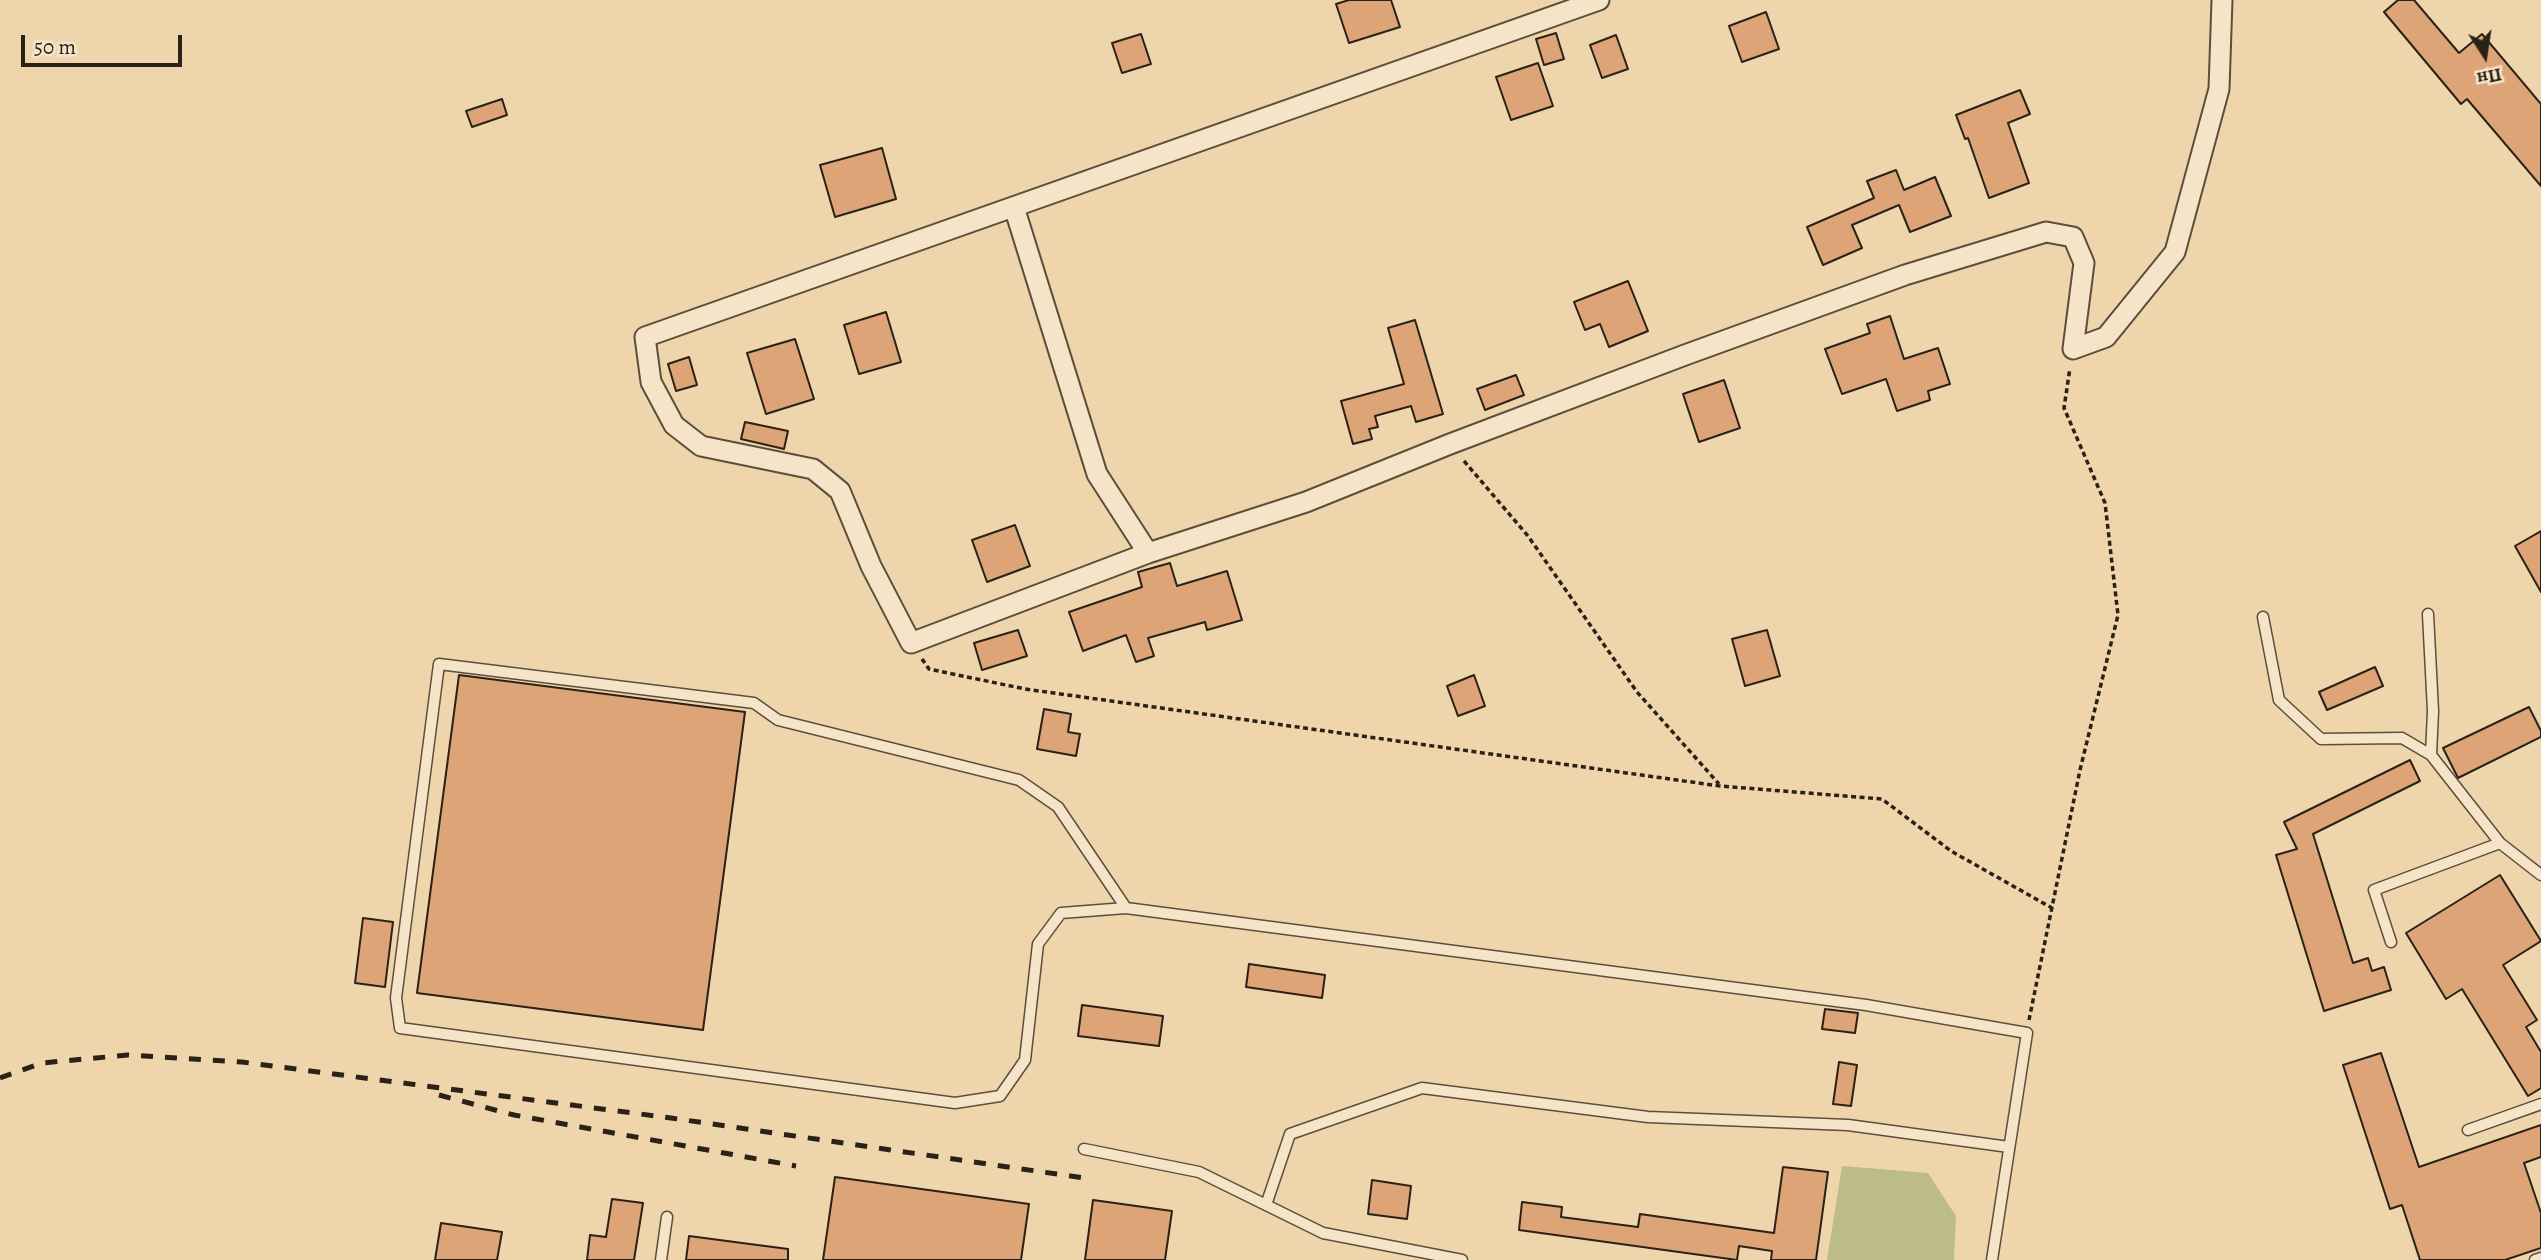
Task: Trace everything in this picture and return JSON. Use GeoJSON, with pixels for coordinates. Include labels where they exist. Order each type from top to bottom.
{"type":"FeatureCollection","features":[{"type":"Feature","properties":{"kind":"street"},"geometry":{"type":"LineString","coordinates":[[1600,0],[645,337],[651,382],[674,425],[701,446],[813,469],[840,491],[871,566],[911,643],[1148,553],[1306,502],[1450,444],[1905,275],[2046,232],[2073,237],[2084,263],[2073,349],[2106,337],[2175,251],[2219,89],[2222,0]]}},
{"type":"Feature","properties":{"kind":"street"},"geometry":{"type":"LineString","coordinates":[[1014,206],[1097,474],[1148,553]]}},
{"type":"Feature","properties":{"kind":"lane"},"geometry":{"type":"LineString","coordinates":[[2428,614],[2433,711],[2431,755]]}},
{"type":"Feature","properties":{"kind":"lane"},"geometry":{"type":"LineString","coordinates":[[2263,617],[2279,700],[2321,739],[2402,738],[2431,755],[2500,843],[2541,875]]}},
{"type":"Feature","properties":{"kind":"lane"},"geometry":{"type":"LineString","coordinates":[[1126,908],[1058,807],[1019,779],[778,720],[754,703],[439,664],[396,998],[400,1028],[955,1104],[1000,1096],[1025,1060],[1038,944],[1061,913],[1126,908],[1866,1005],[2027,1032],[1992,1260]]}},
{"type":"Feature","properties":{"kind":"lane"},"geometry":{"type":"LineString","coordinates":[[2390,942],[2374,890],[2500,843]]}},
{"type":"Feature","properties":{"kind":"lane"},"geometry":{"type":"LineString","coordinates":[[1266,1205],[1290,1134],[1422,1088],[1648,1117],[1849,1125],[2009,1147]]}},
{"type":"Feature","properties":{"kind":"lane"},"geometry":{"type":"LineString","coordinates":[[2468,1130],[2541,1104]]}},
{"type":"Feature","properties":{"kind":"lane"},"geometry":{"type":"LineString","coordinates":[[1084,1149],[1199,1172],[1323,1233],[1462,1260]]}},
{"type":"Feature","properties":{"kind":"lane"},"geometry":{"type":"LineString","coordinates":[[661,1260],[667,1217]]}},
{"type":"Feature","properties":{"kind":"lane"},"geometry":{"type":"LineString","coordinates":[[2535,1260],[2541,1258]]}},
{"type":"Feature","properties":{"kind":"path"},"geometry":{"type":"LineString","coordinates":[[2027,1032],[2080,770],[2118,615],[2105,503],[2064,408],[2073,349]]}},
{"type":"Feature","properties":{"kind":"path"},"geometry":{"type":"LineString","coordinates":[[1450,444],[1528,536],[1637,692],[1720,786]]}},
{"type":"Feature","properties":{"kind":"path"},"geometry":{"type":"LineString","coordinates":[[911,643],[929,669],[1025,689],[1720,786],[1882,799],[1951,851],[2052,908]]}},
{"type":"Feature","properties":{"kind":"green space"},"geometry":{"type":"Polygon","coordinates":[[[1842,1166],[1928,1173],[1956,1216],[1954,1260],[1827,1260],[1842,1166]]]}},
{"type":"Feature","properties":{"kind":"building"},"geometry":{"type":"Polygon","coordinates":[[[1349,0],[1391,0],[1400,27],[1349,43],[1336,4],[1349,0]]]}},
{"type":"Feature","properties":{"kind":"building"},"geometry":{"type":"Polygon","coordinates":[[[2398,0],[2414,0],[2459,53],[2482,34],[2541,104],[2541,186],[2467,99],[2461,104],[2384,12],[2398,0]]]}},
{"type":"Feature","properties":{"kind":"building"},"geometry":{"type":"Polygon","coordinates":[[[1766,12],[1779,49],[1742,62],[1729,26],[1766,12]]]}},
{"type":"Feature","properties":{"kind":"building"},"geometry":{"type":"Polygon","coordinates":[[[1556,33],[1564,59],[1544,65],[1536,39],[1556,33]]]}},
{"type":"Feature","properties":{"kind":"building"},"geometry":{"type":"Polygon","coordinates":[[[1141,34],[1151,64],[1122,73],[1112,43],[1141,34]]]}},
{"type":"Feature","properties":{"kind":"building"},"geometry":{"type":"Polygon","coordinates":[[[1616,35],[1628,69],[1602,78],[1590,45],[1616,35]]]}},
{"type":"Feature","properties":{"kind":"building"},"geometry":{"type":"Polygon","coordinates":[[[1538,63],[1553,106],[1511,120],[1496,77],[1538,63]]]}},
{"type":"Feature","properties":{"kind":"building"},"geometry":{"type":"Polygon","coordinates":[[[2020,90],[2030,114],[2008,123],[2029,183],[1989,198],[1968,138],[1965,139],[1956,115],[2020,90]]]}},
{"type":"Feature","properties":{"kind":"building"},"geometry":{"type":"Polygon","coordinates":[[[502,99],[507,115],[472,127],[466,111],[502,99]]]}},
{"type":"Feature","properties":{"kind":"building"},"geometry":{"type":"Polygon","coordinates":[[[882,148],[896,199],[835,217],[820,165],[882,148]]]}},
{"type":"Feature","properties":{"kind":"building"},"geometry":{"type":"Polygon","coordinates":[[[1896,170],[1904,190],[1935,177],[1951,216],[1910,232],[1899,205],[1852,225],[1862,248],[1823,265],[1807,227],[1874,198],[1867,181],[1896,170]]]}},
{"type":"Feature","properties":{"kind":"building"},"geometry":{"type":"Polygon","coordinates":[[[1628,281],[1648,331],[1609,347],[1600,324],[1585,330],[1574,302],[1628,281]]]}},
{"type":"Feature","properties":{"kind":"building"},"geometry":{"type":"Polygon","coordinates":[[[886,312],[901,362],[859,374],[844,325],[886,312]]]}},
{"type":"Feature","properties":{"kind":"building"},"geometry":{"type":"Polygon","coordinates":[[[1890,316],[1904,359],[1938,348],[1950,384],[1928,391],[1930,400],[1897,411],[1886,379],[1842,394],[1825,349],[1870,333],[1867,324],[1890,316]]]}},
{"type":"Feature","properties":{"kind":"building"},"geometry":{"type":"Polygon","coordinates":[[[1415,320],[1443,414],[1416,422],[1411,406],[1375,416],[1378,427],[1369,429],[1372,439],[1353,444],[1341,401],[1404,384],[1388,328],[1415,320]]]}},
{"type":"Feature","properties":{"kind":"building"},"geometry":{"type":"Polygon","coordinates":[[[795,339],[814,399],[766,414],[747,353],[795,339]]]}},
{"type":"Feature","properties":{"kind":"building"},"geometry":{"type":"Polygon","coordinates":[[[689,357],[697,385],[676,391],[668,364],[689,357]]]}},
{"type":"Feature","properties":{"kind":"building"},"geometry":{"type":"Polygon","coordinates":[[[1516,375],[1524,395],[1485,410],[1477,389],[1516,375]]]}},
{"type":"Feature","properties":{"kind":"building"},"geometry":{"type":"Polygon","coordinates":[[[1724,380],[1740,428],[1699,442],[1683,394],[1724,380]]]}},
{"type":"Feature","properties":{"kind":"building"},"geometry":{"type":"Polygon","coordinates":[[[745,422],[788,431],[784,449],[741,439],[745,422]]]}},
{"type":"Feature","properties":{"kind":"building"},"geometry":{"type":"Polygon","coordinates":[[[1015,525],[1030,566],[987,582],[972,540],[1015,525]]]}},
{"type":"Feature","properties":{"kind":"building"},"geometry":{"type":"Polygon","coordinates":[[[2541,531],[2541,592],[2515,546],[2541,531]]]}},
{"type":"Feature","properties":{"kind":"building"},"geometry":{"type":"Polygon","coordinates":[[[1170,563],[1177,586],[1227,571],[1242,620],[1207,630],[1205,622],[1148,638],[1154,656],[1136,662],[1126,635],[1083,651],[1069,612],[1142,587],[1138,572],[1170,563]]]}},
{"type":"Feature","properties":{"kind":"building"},"geometry":{"type":"Polygon","coordinates":[[[1018,630],[1027,656],[982,670],[974,643],[1018,630]]]}},
{"type":"Feature","properties":{"kind":"building"},"geometry":{"type":"Polygon","coordinates":[[[1767,630],[1780,676],[1745,686],[1732,639],[1767,630]]]}},
{"type":"Feature","properties":{"kind":"building"},"geometry":{"type":"Polygon","coordinates":[[[2375,667],[2383,686],[2327,710],[2319,692],[2375,667]]]}},
{"type":"Feature","properties":{"kind":"building"},"geometry":{"type":"Polygon","coordinates":[[[459,675],[745,712],[703,1030],[417,993],[459,675]]]}},
{"type":"Feature","properties":{"kind":"building"},"geometry":{"type":"Polygon","coordinates":[[[1474,675],[1485,706],[1458,716],[1447,686],[1474,675]]]}},
{"type":"Feature","properties":{"kind":"building"},"geometry":{"type":"Polygon","coordinates":[[[2529,707],[2541,731],[2541,737],[2458,778],[2443,748],[2529,707]]]}},
{"type":"Feature","properties":{"kind":"building"},"geometry":{"type":"Polygon","coordinates":[[[1044,709],[1071,714],[1068,732],[1080,734],[1076,756],[1037,749],[1044,709]]]}},
{"type":"Feature","properties":{"kind":"building"},"geometry":{"type":"Polygon","coordinates":[[[2410,760],[2420,781],[2313,834],[2353,963],[2368,958],[2372,971],[2384,967],[2391,990],[2324,1011],[2276,855],[2297,849],[2284,822],[2410,760]]]}},
{"type":"Feature","properties":{"kind":"building"},"geometry":{"type":"Polygon","coordinates":[[[2500,875],[2541,941],[2503,965],[2537,1020],[2526,1027],[2541,1052],[2541,1088],[2528,1096],[2462,989],[2446,999],[2406,933],[2500,875]]]}},
{"type":"Feature","properties":{"kind":"building"},"geometry":{"type":"Polygon","coordinates":[[[363,918],[393,922],[385,987],[355,983],[363,918]]]}},
{"type":"Feature","properties":{"kind":"building"},"geometry":{"type":"Polygon","coordinates":[[[1249,964],[1325,975],[1322,998],[1246,987],[1249,964]]]}},
{"type":"Feature","properties":{"kind":"building"},"geometry":{"type":"Polygon","coordinates":[[[1082,1005],[1163,1016],[1159,1046],[1078,1036],[1082,1005]]]}},
{"type":"Feature","properties":{"kind":"building"},"geometry":{"type":"Polygon","coordinates":[[[1825,1009],[1858,1013],[1855,1033],[1822,1029],[1825,1009]]]}},
{"type":"Feature","properties":{"kind":"building"},"geometry":{"type":"Polygon","coordinates":[[[2381,1053],[2419,1167],[2541,1125],[2541,1157],[2524,1163],[2541,1213],[2541,1248],[2505,1260],[2420,1260],[2402,1205],[2390,1209],[2343,1065],[2381,1053]]]}},
{"type":"Feature","properties":{"kind":"building"},"geometry":{"type":"Polygon","coordinates":[[[1839,1062],[1857,1065],[1851,1106],[1833,1104],[1839,1062]]]}},
{"type":"Feature","properties":{"kind":"building"},"geometry":{"type":"Polygon","coordinates":[[[1783,1167],[1828,1172],[1816,1260],[1771,1260],[1772,1251],[1739,1246],[1737,1260],[1519,1230],[1522,1202],[1562,1207],[1561,1217],[1638,1227],[1640,1214],[1774,1233],[1783,1167]]]}},
{"type":"Feature","properties":{"kind":"building"},"geometry":{"type":"Polygon","coordinates":[[[835,1177],[1029,1204],[1021,1260],[823,1260],[835,1177]]]}},
{"type":"Feature","properties":{"kind":"building"},"geometry":{"type":"Polygon","coordinates":[[[1372,1180],[1411,1186],[1407,1219],[1368,1214],[1372,1180]]]}},
{"type":"Feature","properties":{"kind":"building"},"geometry":{"type":"Polygon","coordinates":[[[612,1199],[643,1203],[634,1260],[587,1260],[590,1235],[606,1237],[612,1199]]]}},
{"type":"Feature","properties":{"kind":"building"},"geometry":{"type":"Polygon","coordinates":[[[1093,1200],[1172,1211],[1165,1260],[1085,1260],[1093,1200]]]}},
{"type":"Feature","properties":{"kind":"building"},"geometry":{"type":"Polygon","coordinates":[[[441,1223],[502,1232],[497,1260],[435,1260],[441,1223]]]}},
{"type":"Feature","properties":{"kind":"building"},"geometry":{"type":"Polygon","coordinates":[[[689,1236],[788,1249],[788,1260],[686,1260],[689,1236]]]}},
{"type":"Feature","properties":{"kind":"railway"},"geometry":{"type":"LineString","coordinates":[[0,1078],[42,1063],[128,1055],[242,1062],[671,1118],[1084,1178]]}},
{"type":"Feature","properties":{"kind":"railway"},"geometry":{"type":"LineString","coordinates":[[439,1095],[514,1115],[796,1166]]}}]}
